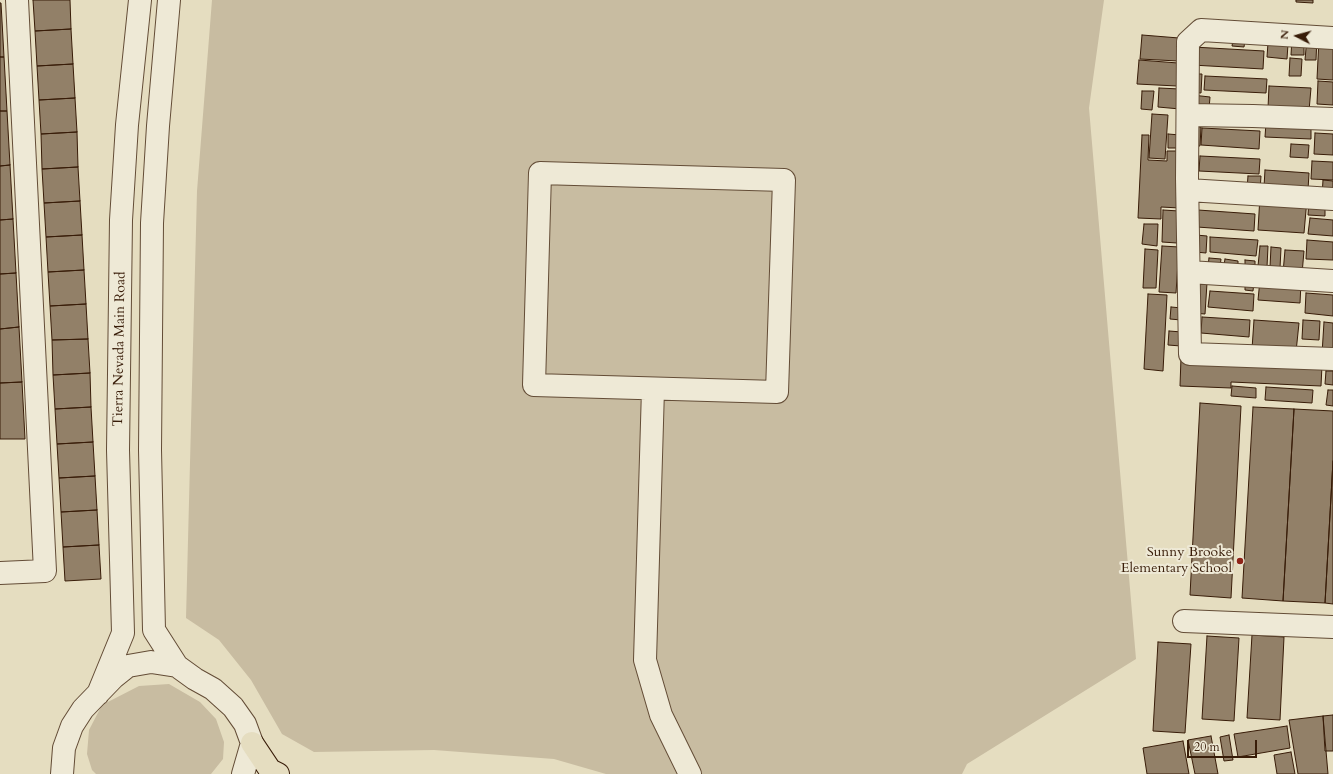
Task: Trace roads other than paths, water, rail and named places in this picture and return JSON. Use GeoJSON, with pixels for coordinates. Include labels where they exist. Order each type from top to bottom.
{"type":"FeatureCollection","features":[{"type":"Feature","properties":{"kind":"main road"},"geometry":{"type":"LineString","coordinates":[[252,743],[270,770],[278,774]]}},
{"type":"Feature","properties":{"kind":"street"},"geometry":{"type":"LineString","coordinates":[[0,573],[45,571],[17,0]]}},
{"type":"Feature","properties":{"kind":"street","name":"Tierra Nevada Main Road"},"geometry":{"type":"LineString","coordinates":[[98,694],[123,633],[118,450],[121,220],[127,125],[140,0]]}},
{"type":"Feature","properties":{"kind":"street"},"geometry":{"type":"LineString","coordinates":[[169,0],[158,126],[152,223],[150,450],[154,630],[177,666],[195,679],[213,689],[234,707],[245,724],[252,743],[243,774]]}},
{"type":"Feature","properties":{"kind":"street"},"geometry":{"type":"LineString","coordinates":[[1333,38],[1202,30],[1188,42],[1190,354],[1333,359]]}},
{"type":"Feature","properties":{"kind":"street"},"geometry":{"type":"LineString","coordinates":[[1188,116],[1253,116],[1333,119]]}},
{"type":"Feature","properties":{"kind":"street"},"geometry":{"type":"LineString","coordinates":[[540,173],[784,180],[777,392],[653,389],[534,385],[540,173]]}},
{"type":"Feature","properties":{"kind":"street"},"geometry":{"type":"LineString","coordinates":[[1188,190],[1333,199]]}},
{"type":"Feature","properties":{"kind":"street"},"geometry":{"type":"LineString","coordinates":[[1189,272],[1333,281]]}},
{"type":"Feature","properties":{"kind":"street"},"geometry":{"type":"LineString","coordinates":[[653,389],[645,660],[661,715],[690,774]]}},
{"type":"Feature","properties":{"kind":"street"},"geometry":{"type":"LineString","coordinates":[[1184,621],[1333,627]]}},
{"type":"Feature","properties":{"kind":"street"},"geometry":{"type":"LineString","coordinates":[[62,774],[64,748],[72,726],[83,709],[113,678],[128,666],[151,662],[177,666]]}},
{"type":"Feature","properties":{"kind":"place","name":"Sunny Brooke Elementary School"},"geometry":{"type":"Point","coordinates":[1240,561]}}]}
